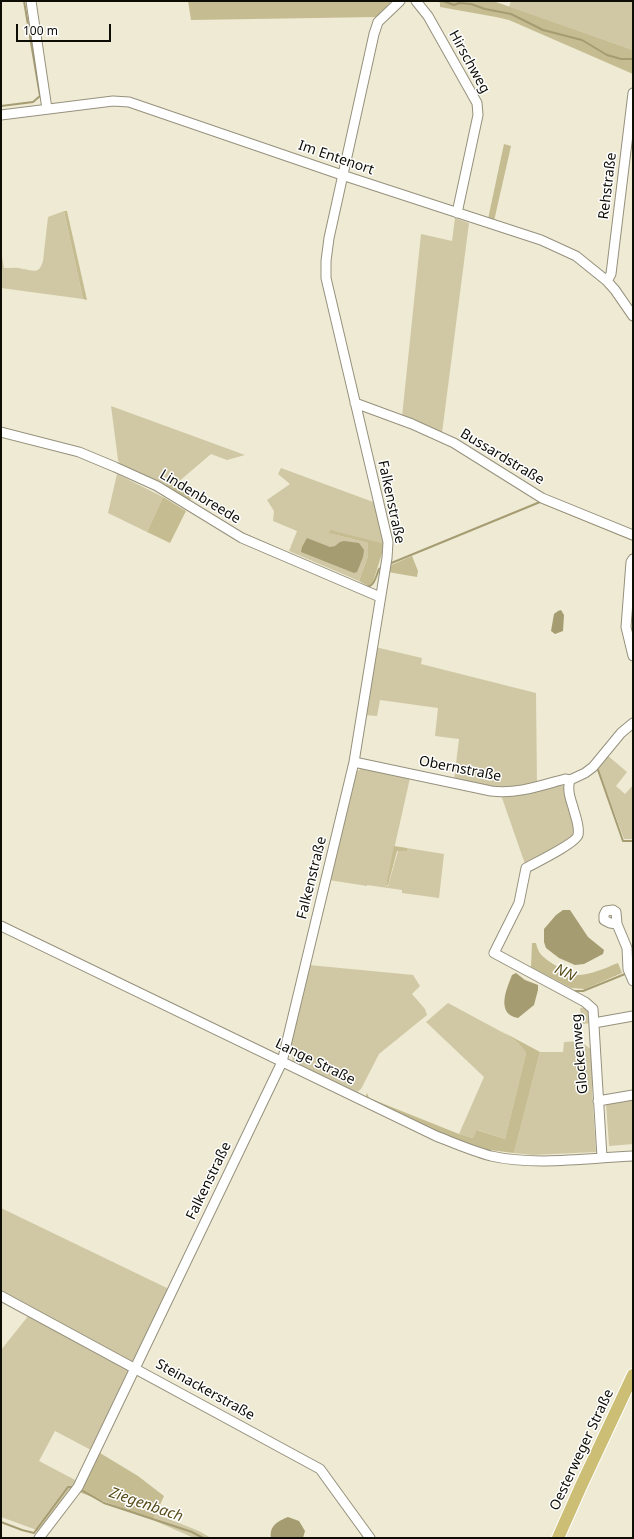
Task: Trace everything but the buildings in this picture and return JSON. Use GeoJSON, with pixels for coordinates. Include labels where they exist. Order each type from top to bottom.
{"type":"FeatureCollection","features":[{"type":"Feature","properties":{"kind":"main road","name":"Oesterweger Straße"},"geometry":{"type":"LineString","coordinates":[[558,1538],[633,1375]]}},
{"type":"Feature","properties":{"kind":"street"},"geometry":{"type":"LineString","coordinates":[[31,1],[47,109]]}},
{"type":"Feature","properties":{"kind":"street","name":"Falkenstraße"},"geometry":{"type":"LineString","coordinates":[[39,1538],[78,1487],[282,1062],[354,762],[387,558],[388,542],[326,278],[326,262],[329,238],[342,175],[378,22],[400,1]]}},
{"type":"Feature","properties":{"kind":"street","name":"Hirschweg"},"geometry":{"type":"LineString","coordinates":[[416,1],[428,16],[477,103],[478,115],[457,213]]}},
{"type":"Feature","properties":{"kind":"street","name":"Rehstraße"},"geometry":{"type":"LineString","coordinates":[[607,281],[611,274],[633,93]]}},
{"type":"Feature","properties":{"kind":"street","name":"Im Entenort"},"geometry":{"type":"LineString","coordinates":[[1,115],[113,101],[129,102],[342,175],[541,240],[576,256],[607,281],[616,290],[633,316]]}},
{"type":"Feature","properties":{"kind":"street","name":"Bussardstraße"},"geometry":{"type":"LineString","coordinates":[[355,403],[412,424],[454,443],[542,498],[633,535]]}},
{"type":"Feature","properties":{"kind":"street","name":"Lindenbreede"},"geometry":{"type":"LineString","coordinates":[[1,432],[79,452],[115,467],[157,486],[242,538],[380,597]]}},
{"type":"Feature","properties":{"kind":"street"},"geometry":{"type":"LineString","coordinates":[[633,559],[631,562],[626,628],[633,656]]}},
{"type":"Feature","properties":{"kind":"street","name":"Obernstraße"},"geometry":{"type":"LineString","coordinates":[[354,762],[468,786],[506,792],[524,790],[565,779],[570,780],[585,773],[593,767],[621,733],[633,723]]}},
{"type":"Feature","properties":{"kind":"street","name":"Glockenweg"},"geometry":{"type":"LineString","coordinates":[[570,780],[568,785],[569,795],[578,827],[578,836],[571,842],[526,868],[520,904],[494,953],[585,1002],[593,1009],[602,1157]]}},
{"type":"Feature","properties":{"kind":"street"},"geometry":{"type":"LineString","coordinates":[[617,924],[627,948],[628,969],[633,981]]}},
{"type":"Feature","properties":{"kind":"street","name":"Lange Straße"},"geometry":{"type":"LineString","coordinates":[[2,929],[429,1133],[470,1150],[492,1156],[532,1161],[633,1156]]}},
{"type":"Feature","properties":{"kind":"street"},"geometry":{"type":"LineString","coordinates":[[594,1023],[633,1016]]}},
{"type":"Feature","properties":{"kind":"street"},"geometry":{"type":"LineString","coordinates":[[598,1101],[633,1095]]}},
{"type":"Feature","properties":{"kind":"street","name":"Steinackerstraße"},"geometry":{"type":"LineString","coordinates":[[1,1296],[320,1469],[370,1538]]}},
{"type":"Feature","properties":{"kind":"shaded area"},"geometry":{"type":"Polygon","coordinates":[[[188,1],[392,1],[377,17],[191,20],[188,1]]]}},
{"type":"Feature","properties":{"kind":"shaded area"},"geometry":{"type":"Polygon","coordinates":[[[438,1],[496,2],[633,50],[633,74],[509,20],[440,7],[440,3],[438,1]]]}},
{"type":"Feature","properties":{"kind":"shaded area"},"geometry":{"type":"Polygon","coordinates":[[[511,1],[633,1],[633,50],[509,7],[511,1]]]}},
{"type":"Feature","properties":{"kind":"shaded area"},"geometry":{"type":"Polygon","coordinates":[[[504,144],[511,146],[494,221],[488,219],[504,144]]]}},
{"type":"Feature","properties":{"kind":"shaded area"},"geometry":{"type":"Polygon","coordinates":[[[64,211],[83,299],[1,288],[1,251],[4,268],[18,268],[34,271],[38,270],[43,261],[48,217],[64,211]]]}},
{"type":"Feature","properties":{"kind":"shaded area"},"geometry":{"type":"Polygon","coordinates":[[[64,211],[67,211],[87,300],[83,299],[64,211]]]}},
{"type":"Feature","properties":{"kind":"shaded area"},"geometry":{"type":"Polygon","coordinates":[[[455,218],[469,223],[442,433],[402,417],[421,234],[452,241],[455,218]]]}},
{"type":"Feature","properties":{"kind":"shaded area"},"geometry":{"type":"Polygon","coordinates":[[[111,406],[245,455],[227,460],[211,454],[177,483],[172,480],[164,487],[121,466],[118,460],[111,406]]]}},
{"type":"Feature","properties":{"kind":"shaded area"},"geometry":{"type":"Polygon","coordinates":[[[281,468],[376,503],[385,544],[329,533],[368,543],[368,556],[359,581],[289,551],[297,531],[273,521],[274,511],[267,500],[290,484],[278,474],[281,468]]]}},
{"type":"Feature","properties":{"kind":"shaded area"},"geometry":{"type":"Polygon","coordinates":[[[117,474],[163,497],[147,532],[108,513],[117,474]]]}},
{"type":"Feature","properties":{"kind":"shaded area"},"geometry":{"type":"Polygon","coordinates":[[[172,480],[197,494],[188,501],[164,487],[172,480]]]}},
{"type":"Feature","properties":{"kind":"shaded area"},"geometry":{"type":"Polygon","coordinates":[[[163,497],[186,511],[170,543],[147,532],[163,497]]]}},
{"type":"Feature","properties":{"kind":"shaded area"},"geometry":{"type":"Polygon","coordinates":[[[330,530],[385,544],[373,582],[368,586],[359,581],[368,556],[368,543],[329,533],[330,530]]]}},
{"type":"Feature","properties":{"kind":"shaded area"},"geometry":{"type":"Polygon","coordinates":[[[307,538],[330,547],[344,541],[359,543],[364,550],[357,572],[354,573],[301,552],[307,538]]]}},
{"type":"Feature","properties":{"kind":"shaded area"},"geometry":{"type":"Polygon","coordinates":[[[412,556],[418,571],[417,577],[388,572],[389,566],[412,556]]]}},
{"type":"Feature","properties":{"kind":"shaded area"},"geometry":{"type":"Polygon","coordinates":[[[561,610],[564,615],[563,631],[555,634],[551,631],[554,614],[561,610]]]}},
{"type":"Feature","properties":{"kind":"shaded area"},"geometry":{"type":"Polygon","coordinates":[[[375,647],[422,658],[421,664],[536,693],[537,784],[505,789],[454,780],[459,739],[435,736],[438,708],[380,700],[377,716],[365,715],[375,647]]]}},
{"type":"Feature","properties":{"kind":"shaded area"},"geometry":{"type":"Polygon","coordinates":[[[607,755],[627,772],[616,786],[625,794],[633,785],[633,839],[624,839],[597,766],[607,755]]]}},
{"type":"Feature","properties":{"kind":"shaded area"},"geometry":{"type":"Polygon","coordinates":[[[362,768],[410,778],[386,885],[388,886],[398,851],[406,851],[407,848],[444,854],[439,898],[402,893],[402,890],[329,880],[355,773],[362,768]]]}},
{"type":"Feature","properties":{"kind":"shaded area"},"geometry":{"type":"Polygon","coordinates":[[[560,784],[565,787],[576,829],[573,837],[525,864],[501,795],[560,784]]]}},
{"type":"Feature","properties":{"kind":"shaded area"},"geometry":{"type":"Polygon","coordinates":[[[394,846],[407,848],[407,851],[397,851],[388,885],[386,885],[394,846]]]}},
{"type":"Feature","properties":{"kind":"shaded area"},"geometry":{"type":"Polygon","coordinates":[[[563,910],[570,910],[588,937],[604,950],[603,954],[584,964],[575,965],[559,958],[546,948],[544,942],[544,929],[556,915],[563,910]]]}},
{"type":"Feature","properties":{"kind":"shaded area"},"geometry":{"type":"Polygon","coordinates":[[[532,943],[536,943],[540,953],[547,960],[564,971],[575,975],[591,973],[618,963],[622,973],[585,989],[571,988],[531,967],[532,943]]]}},
{"type":"Feature","properties":{"kind":"shaded area"},"geometry":{"type":"Polygon","coordinates":[[[309,965],[413,975],[420,986],[412,994],[425,1009],[427,1015],[379,1054],[361,1089],[357,1092],[293,1061],[290,1050],[309,965]]]}},
{"type":"Feature","properties":{"kind":"shaded area"},"geometry":{"type":"Polygon","coordinates":[[[516,973],[525,980],[538,985],[534,1005],[518,1018],[511,1016],[507,1011],[504,1000],[512,975],[516,973]]]}},
{"type":"Feature","properties":{"kind":"shaded area"},"geometry":{"type":"Polygon","coordinates":[[[448,1003],[513,1038],[522,1046],[526,1053],[505,1139],[478,1130],[473,1138],[459,1134],[484,1077],[426,1022],[448,1003]]]}},
{"type":"Feature","properties":{"kind":"shaded area"},"geometry":{"type":"Polygon","coordinates":[[[580,1008],[589,1008],[592,1023],[582,1024],[580,1008]]]}},
{"type":"Feature","properties":{"kind":"shaded area"},"geometry":{"type":"Polygon","coordinates":[[[488,1024],[540,1052],[514,1153],[473,1148],[367,1100],[367,1093],[369,1098],[459,1134],[473,1138],[477,1130],[505,1139],[526,1053],[514,1039],[488,1024]]]}},
{"type":"Feature","properties":{"kind":"shaded area"},"geometry":{"type":"Polygon","coordinates":[[[580,1041],[592,1050],[592,1090],[596,1152],[532,1155],[514,1153],[540,1052],[563,1052],[564,1042],[580,1041]]]}},
{"type":"Feature","properties":{"kind":"shaded area"},"geometry":{"type":"Polygon","coordinates":[[[633,1098],[633,1144],[609,1146],[606,1103],[633,1098]]]}},
{"type":"Feature","properties":{"kind":"shaded area"},"geometry":{"type":"Polygon","coordinates":[[[1,1208],[171,1290],[135,1362],[131,1364],[1,1294],[1,1208]]]}},
{"type":"Feature","properties":{"kind":"shaded area"},"geometry":{"type":"Polygon","coordinates":[[[29,1315],[132,1369],[93,1451],[55,1431],[39,1461],[77,1481],[38,1532],[34,1529],[1,1517],[1,1350],[29,1315]]]}},
{"type":"Feature","properties":{"kind":"shaded area"},"geometry":{"type":"Polygon","coordinates":[[[100,1453],[138,1476],[164,1496],[153,1520],[79,1492],[100,1453]]]}},
{"type":"Feature","properties":{"kind":"shaded area"},"geometry":{"type":"Polygon","coordinates":[[[156,1514],[199,1531],[211,1538],[194,1538],[153,1520],[156,1514]]]}},
{"type":"Feature","properties":{"kind":"shaded area"},"geometry":{"type":"Polygon","coordinates":[[[288,1517],[299,1521],[305,1531],[303,1538],[271,1538],[271,1530],[275,1524],[288,1517]]]}},
{"type":"Feature","properties":{"kind":"waterway"},"geometry":{"type":"LineString","coordinates":[[1,106],[33,102],[40,96],[24,1]]}},
{"type":"Feature","properties":{"kind":"waterway"},"geometry":{"type":"LineString","coordinates":[[443,1],[454,5],[459,3],[471,4],[485,9],[511,14],[543,30],[582,40],[607,55],[621,59],[633,59]]}},
{"type":"Feature","properties":{"kind":"waterway"},"geometry":{"type":"LineString","coordinates":[[389,564],[540,502],[633,540]]}},
{"type":"Feature","properties":{"kind":"waterway"},"geometry":{"type":"LineString","coordinates":[[244,534],[285,552]]}},
{"type":"Feature","properties":{"kind":"waterway"},"geometry":{"type":"LineString","coordinates":[[366,587],[373,583],[379,569],[382,567]]}},
{"type":"Feature","properties":{"kind":"waterway"},"geometry":{"type":"LineString","coordinates":[[597,767],[623,841],[633,841]]}},
{"type":"Feature","properties":{"kind":"waterway","name":"NN"},"geometry":{"type":"LineString","coordinates":[[572,991],[583,991],[625,974]]}},
{"type":"Feature","properties":{"kind":"waterway","name":"Ziegenbach"},"geometry":{"type":"LineString","coordinates":[[1,1522],[34,1533],[68,1487],[74,1487]]}},
{"type":"Feature","properties":{"kind":"waterway","name":"Ziegenbach"},"geometry":{"type":"LineString","coordinates":[[83,1491],[104,1503],[192,1532],[203,1538]]}}]}
